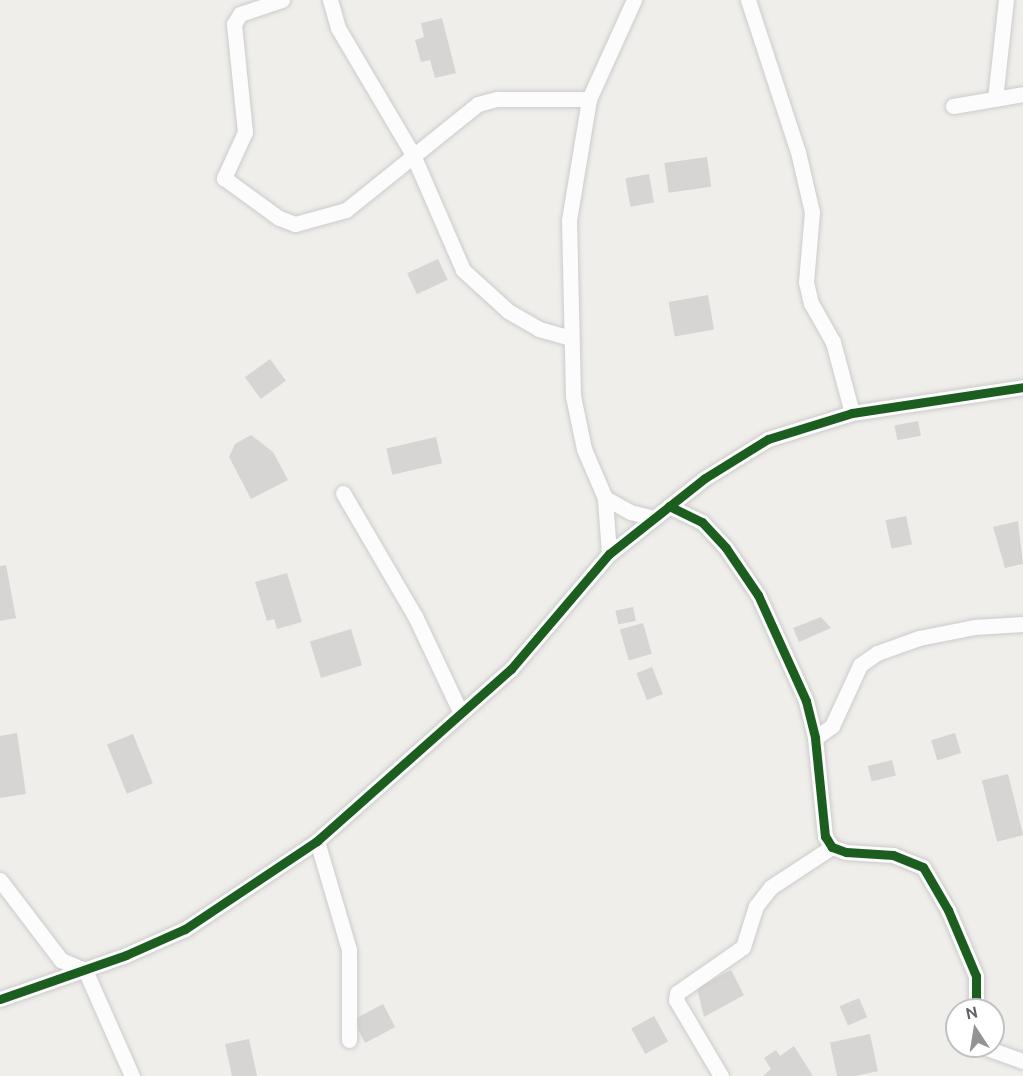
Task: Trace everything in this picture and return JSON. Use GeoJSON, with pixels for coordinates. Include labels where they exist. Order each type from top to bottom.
{"type":"FeatureCollection","features":[{"type":"Feature","properties":{"kind":"street"},"geometry":{"type":"LineString","coordinates":[[282,0],[240,14],[234,24],[245,132],[225,174],[227,183],[279,218],[295,224],[346,210],[478,104],[497,99],[589,99]]}},
{"type":"Feature","properties":{"kind":"street"},"geometry":{"type":"LineString","coordinates":[[330,0],[338,28],[413,154],[463,270],[507,311],[539,329],[570,338]]}},
{"type":"Feature","properties":{"kind":"street"},"geometry":{"type":"LineString","coordinates":[[609,554],[605,498],[584,449],[573,396],[569,220],[589,99],[634,0]]}},
{"type":"Feature","properties":{"kind":"street"},"geometry":{"type":"LineString","coordinates":[[748,0],[798,152],[812,212],[806,282],[811,303],[833,342],[852,413]]}},
{"type":"Feature","properties":{"kind":"street"},"geometry":{"type":"LineString","coordinates":[[995,99],[1006,0]]}},
{"type":"Feature","properties":{"kind":"street"},"geometry":{"type":"LineString","coordinates":[[953,106],[1023,94]]}},
{"type":"Feature","properties":{"kind":"street"},"geometry":{"type":"LineString","coordinates":[[0,999],[85,970],[185,929],[317,841],[460,711],[512,669],[609,554],[705,478],[768,439],[852,413],[1023,387]]}},
{"type":"Feature","properties":{"kind":"street"},"geometry":{"type":"LineString","coordinates":[[343,493],[415,616],[460,711]]}},
{"type":"Feature","properties":{"kind":"street"},"geometry":{"type":"LineString","coordinates":[[605,498],[630,512],[654,518]]}},
{"type":"Feature","properties":{"kind":"street"},"geometry":{"type":"LineString","coordinates":[[669,506],[702,522],[726,548],[758,595],[806,701],[815,738],[825,836],[832,847],[846,852],[893,855],[922,867],[948,910],[973,967],[975,998]]}},
{"type":"Feature","properties":{"kind":"street"},"geometry":{"type":"LineString","coordinates":[[815,738],[832,726],[861,665],[877,653],[952,631],[1023,624]]}},
{"type":"Feature","properties":{"kind":"street"},"geometry":{"type":"LineString","coordinates":[[317,841],[349,951],[349,1040]]}},
{"type":"Feature","properties":{"kind":"street"},"geometry":{"type":"LineString","coordinates":[[721,1076],[676,1000],[676,993],[743,948],[756,906],[771,887],[832,847]]}},
{"type":"Feature","properties":{"kind":"street"},"geometry":{"type":"LineString","coordinates":[[0,880],[61,960],[85,970],[132,1076]]}},
{"type":"Feature","properties":{"kind":"street"},"geometry":{"type":"LineString","coordinates":[[57,979],[61,960]]}},
{"type":"Feature","properties":{"kind":"street"},"geometry":{"type":"LineString","coordinates":[[1005,1055],[1023,1061]]}},
{"type":"Feature","properties":{"kind":"building"},"geometry":{"type":"Polygon","coordinates":[[[442,18],[456,73],[435,78],[430,60],[421,62],[415,40],[424,37],[421,23],[442,18]]]}},
{"type":"Feature","properties":{"kind":"building"},"geometry":{"type":"Polygon","coordinates":[[[707,157],[711,187],[669,193],[664,163],[707,157]]]}},
{"type":"Feature","properties":{"kind":"building"},"geometry":{"type":"Polygon","coordinates":[[[649,174],[654,203],[630,207],[625,178],[649,174]]]}},
{"type":"Feature","properties":{"kind":"building"},"geometry":{"type":"Polygon","coordinates":[[[438,259],[448,280],[417,294],[407,273],[438,259]]]}},
{"type":"Feature","properties":{"kind":"building"},"geometry":{"type":"Polygon","coordinates":[[[708,295],[714,329],[675,336],[669,302],[708,295]]]}},
{"type":"Feature","properties":{"kind":"building"},"geometry":{"type":"Polygon","coordinates":[[[270,359],[286,381],[261,399],[245,377],[270,359]]]}},
{"type":"Feature","properties":{"kind":"building"},"geometry":{"type":"Polygon","coordinates":[[[918,421],[921,436],[897,440],[894,426],[918,421]]]}},
{"type":"Feature","properties":{"kind":"building"},"geometry":{"type":"Polygon","coordinates":[[[251,435],[273,452],[288,480],[251,499],[229,457],[235,444],[251,435]]]}},
{"type":"Feature","properties":{"kind":"building"},"geometry":{"type":"Polygon","coordinates":[[[436,437],[442,463],[392,475],[386,448],[436,437]]]}},
{"type":"Feature","properties":{"kind":"building"},"geometry":{"type":"Polygon","coordinates":[[[906,516],[912,544],[891,549],[885,520],[906,516]]]}},
{"type":"Feature","properties":{"kind":"building"},"geometry":{"type":"Polygon","coordinates":[[[1018,521],[1023,564],[1005,568],[993,527],[1018,521]]]}},
{"type":"Feature","properties":{"kind":"building"},"geometry":{"type":"Polygon","coordinates":[[[6,565],[16,618],[0,621],[0,566],[6,565]]]}},
{"type":"Feature","properties":{"kind":"building"},"geometry":{"type":"Polygon","coordinates":[[[287,573],[302,622],[277,629],[274,619],[267,621],[255,582],[287,573]]]}},
{"type":"Feature","properties":{"kind":"building"},"geometry":{"type":"Polygon","coordinates":[[[633,607],[636,621],[618,624],[615,611],[633,607]]]}},
{"type":"Feature","properties":{"kind":"building"},"geometry":{"type":"Polygon","coordinates":[[[821,617],[831,628],[799,642],[793,628],[821,617]]]}},
{"type":"Feature","properties":{"kind":"building"},"geometry":{"type":"Polygon","coordinates":[[[643,623],[652,654],[629,660],[620,630],[643,623]]]}},
{"type":"Feature","properties":{"kind":"building"},"geometry":{"type":"Polygon","coordinates":[[[351,629],[362,665],[321,678],[310,642],[351,629]]]}},
{"type":"Feature","properties":{"kind":"building"},"geometry":{"type":"Polygon","coordinates":[[[652,667],[663,694],[647,700],[636,673],[652,667]]]}},
{"type":"Feature","properties":{"kind":"building"},"geometry":{"type":"Polygon","coordinates":[[[17,733],[26,794],[0,798],[0,736],[17,733]]]}},
{"type":"Feature","properties":{"kind":"building"},"geometry":{"type":"Polygon","coordinates":[[[955,733],[961,753],[937,760],[931,740],[955,733]]]}},
{"type":"Feature","properties":{"kind":"building"},"geometry":{"type":"Polygon","coordinates":[[[133,734],[153,783],[127,794],[107,744],[133,734]]]}},
{"type":"Feature","properties":{"kind":"building"},"geometry":{"type":"Polygon","coordinates":[[[892,760],[896,776],[872,782],[868,766],[892,760]]]}},
{"type":"Feature","properties":{"kind":"building"},"geometry":{"type":"Polygon","coordinates":[[[1008,774],[1023,835],[997,842],[982,781],[1008,774]]]}},
{"type":"Feature","properties":{"kind":"building"},"geometry":{"type":"Polygon","coordinates":[[[731,970],[744,995],[704,1017],[697,988],[731,970]]]}},
{"type":"Feature","properties":{"kind":"building"},"geometry":{"type":"Polygon","coordinates":[[[859,998],[867,1017],[848,1026],[840,1006],[859,998]]]}},
{"type":"Feature","properties":{"kind":"building"},"geometry":{"type":"Polygon","coordinates":[[[383,1004],[395,1027],[365,1043],[353,1020],[383,1004]]]}},
{"type":"Feature","properties":{"kind":"building"},"geometry":{"type":"Polygon","coordinates":[[[654,1016],[668,1041],[645,1054],[631,1029],[654,1016]]]}},
{"type":"Feature","properties":{"kind":"building"},"geometry":{"type":"Polygon","coordinates":[[[870,1034],[878,1071],[855,1076],[837,1076],[830,1043],[870,1034]]]}},
{"type":"Feature","properties":{"kind":"building"},"geometry":{"type":"Polygon","coordinates":[[[249,1039],[257,1076],[232,1076],[225,1044],[249,1039]]]}},
{"type":"Feature","properties":{"kind":"building"},"geometry":{"type":"Polygon","coordinates":[[[794,1046],[813,1076],[763,1076],[771,1069],[764,1058],[776,1050],[780,1056],[794,1046]]]}},
{"type":"Feature","properties":{"kind":"cycle path"},"geometry":{"type":"LineString","coordinates":[[0,999],[126,955],[185,929],[317,841],[511,669],[609,554],[705,478],[768,439],[852,413],[1023,387]]}},
{"type":"Feature","properties":{"kind":"cycle path"},"geometry":{"type":"LineString","coordinates":[[669,506],[702,522],[726,548],[758,595],[806,701],[815,738],[825,836],[832,847],[846,852],[893,855],[923,867],[948,910],[976,976],[976,998]]}}]}
